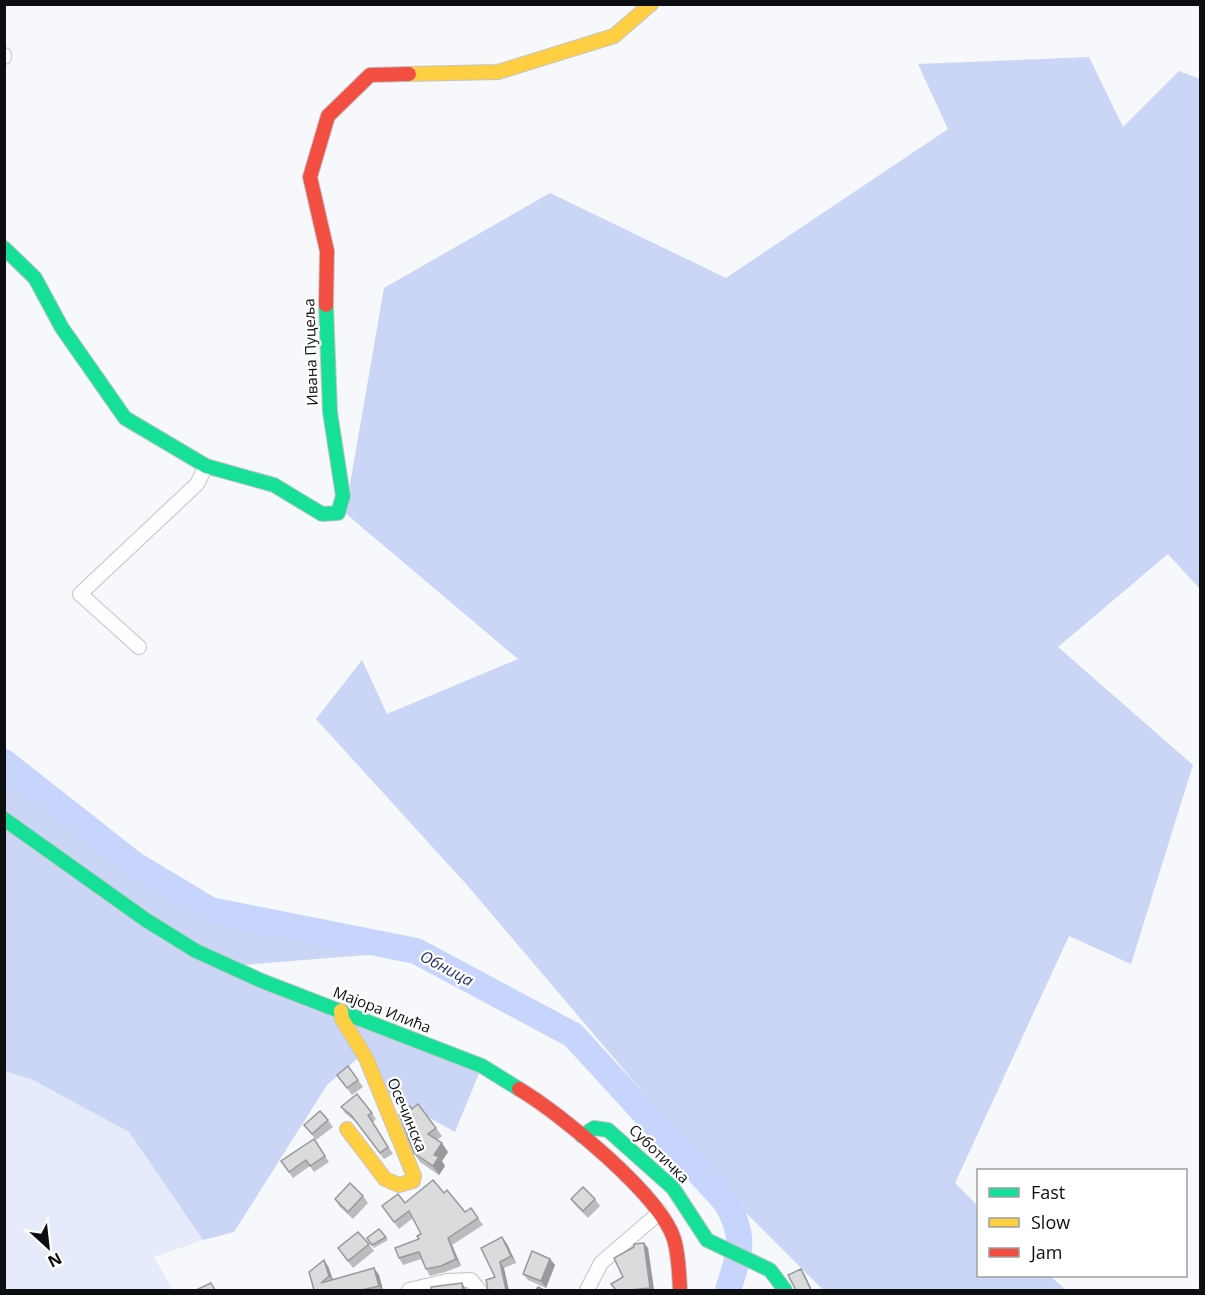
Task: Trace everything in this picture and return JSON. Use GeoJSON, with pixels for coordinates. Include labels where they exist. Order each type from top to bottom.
{"type":"FeatureCollection","features":[{"type":"Feature","properties":{"kind":"street","name":"Ивана Пуцеља"},"geometry":{"type":"LineString","coordinates":[[9,251],[35,278],[62,328],[125,418],[206,466],[274,485],[322,514],[338,513],[344,496],[330,412],[326,336],[327,251],[310,177],[328,116],[370,75],[498,72],[614,36],[651,4]]}},
{"type":"Feature","properties":{"kind":"street"},"geometry":{"type":"LineString","coordinates":[[139,647],[80,594],[197,484],[206,466]]}},
{"type":"Feature","properties":{"kind":"street","name":"Мајора Илића"},"geometry":{"type":"LineString","coordinates":[[4,819],[171,937],[262,981],[482,1066],[546,1105],[633,1182],[660,1212],[674,1238],[679,1262],[680,1290]]}},
{"type":"Feature","properties":{"kind":"street","name":"Осечинска"},"geometry":{"type":"LineString","coordinates":[[341,1011],[342,1019],[366,1058],[414,1176],[413,1181],[401,1186],[385,1179],[347,1129]]}},
{"type":"Feature","properties":{"kind":"street","name":"Суботичка"},"geometry":{"type":"LineString","coordinates":[[582,1136],[586,1131],[597,1127],[608,1130],[665,1179],[681,1199],[702,1234],[715,1245],[763,1266],[776,1276],[785,1290]]}},
{"type":"Feature","properties":{"kind":"street"},"geometry":{"type":"LineString","coordinates":[[586,1290],[601,1263],[660,1212]]}},
{"type":"Feature","properties":{"kind":"street"},"geometry":{"type":"LineString","coordinates":[[409,1290],[447,1281],[471,1280],[479,1290]]}},
{"type":"Feature","properties":{"kind":"shaded area"},"geometry":{"type":"Polygon","coordinates":[[[1089,57],[1123,127],[1179,71],[1200,79],[1200,589],[1168,554],[1058,647],[1193,765],[1131,964],[1069,936],[955,1183],[977,1205],[977,1277],[1051,1277],[1066,1290],[823,1290],[743,1210],[467,885],[316,719],[362,660],[387,714],[518,659],[345,513],[384,288],[550,193],[726,278],[948,129],[918,64],[1089,57]]]}},
{"type":"Feature","properties":{"kind":"shaded area"},"geometry":{"type":"Polygon","coordinates":[[[4,762],[135,865],[210,910],[416,951],[230,966],[482,1066],[455,1132],[381,1091],[357,1059],[327,1085],[234,1232],[203,1240],[129,1132],[33,1080],[5,1071],[4,762]]]}},
{"type":"Feature","properties":{"kind":"shaded area"},"geometry":{"type":"Polygon","coordinates":[[[4,1071],[33,1080],[129,1132],[203,1240],[154,1257],[173,1290],[5,1290],[4,1071]]]}},
{"type":"Feature","properties":{"kind":"building"},"geometry":{"type":"Polygon","coordinates":[[[348,1066],[358,1080],[347,1088],[337,1075],[348,1066]]]}},
{"type":"Feature","properties":{"kind":"building"},"geometry":{"type":"Polygon","coordinates":[[[357,1094],[372,1113],[368,1115],[388,1147],[380,1153],[351,1115],[341,1107],[357,1094]]]}},
{"type":"Feature","properties":{"kind":"building"},"geometry":{"type":"Polygon","coordinates":[[[418,1104],[436,1128],[428,1134],[442,1143],[434,1155],[439,1157],[433,1166],[414,1153],[399,1114],[410,1106],[412,1109],[418,1104]]]}},
{"type":"Feature","properties":{"kind":"building"},"geometry":{"type":"Polygon","coordinates":[[[320,1111],[328,1120],[312,1134],[304,1125],[320,1111]]]}},
{"type":"Feature","properties":{"kind":"building"},"geometry":{"type":"Polygon","coordinates":[[[314,1139],[325,1156],[310,1166],[306,1160],[289,1172],[281,1161],[314,1139]]]}},
{"type":"Feature","properties":{"kind":"building"},"geometry":{"type":"Polygon","coordinates":[[[433,1180],[444,1193],[447,1190],[465,1212],[471,1208],[478,1218],[448,1238],[456,1259],[441,1266],[426,1269],[419,1252],[399,1258],[395,1248],[419,1239],[417,1236],[421,1234],[409,1211],[394,1222],[382,1206],[398,1194],[405,1203],[433,1180]]]}},
{"type":"Feature","properties":{"kind":"building"},"geometry":{"type":"Polygon","coordinates":[[[350,1183],[363,1196],[348,1212],[335,1199],[350,1183]]]}},
{"type":"Feature","properties":{"kind":"building"},"geometry":{"type":"Polygon","coordinates":[[[583,1187],[595,1199],[583,1211],[571,1199],[583,1187]]]}},
{"type":"Feature","properties":{"kind":"building"},"geometry":{"type":"Polygon","coordinates":[[[379,1229],[386,1237],[372,1245],[367,1238],[379,1229]]]}},
{"type":"Feature","properties":{"kind":"building"},"geometry":{"type":"Polygon","coordinates":[[[358,1232],[369,1244],[348,1261],[338,1248],[358,1232]]]}},
{"type":"Feature","properties":{"kind":"building"},"geometry":{"type":"Polygon","coordinates":[[[502,1237],[511,1256],[500,1262],[506,1290],[488,1290],[486,1280],[495,1277],[481,1248],[502,1237]]]}},
{"type":"Feature","properties":{"kind":"building"},"geometry":{"type":"Polygon","coordinates":[[[644,1243],[650,1288],[616,1290],[611,1284],[623,1277],[614,1258],[634,1247],[634,1244],[644,1243]]]}},
{"type":"Feature","properties":{"kind":"building"},"geometry":{"type":"Polygon","coordinates":[[[532,1251],[550,1259],[541,1281],[523,1274],[532,1251]]]}},
{"type":"Feature","properties":{"kind":"building"},"geometry":{"type":"Polygon","coordinates":[[[324,1260],[329,1276],[321,1283],[374,1268],[379,1286],[362,1290],[314,1290],[309,1272],[324,1260]]]}},
{"type":"Feature","properties":{"kind":"building"},"geometry":{"type":"Polygon","coordinates":[[[801,1269],[811,1290],[796,1290],[788,1275],[801,1269]]]}},
{"type":"Feature","properties":{"kind":"building"},"geometry":{"type":"Polygon","coordinates":[[[211,1283],[215,1290],[196,1290],[211,1283]]]}},
{"type":"Feature","properties":{"kind":"building"},"geometry":{"type":"Polygon","coordinates":[[[462,1283],[463,1290],[431,1290],[431,1287],[462,1283]]]}},
{"type":"Feature","properties":{"kind":"waterway","name":"Обница"},"geometry":{"type":"LineString","coordinates":[[4,762],[135,865],[210,910],[416,951],[573,1035],[725,1201],[739,1235],[738,1255],[728,1290]]}},
{"type":"Feature","properties":{"kind":"traffic: fast"},"geometry":{"type":"LineString","coordinates":[[4,248],[35,278],[62,328],[125,418],[206,466],[274,485],[322,514],[338,513],[343,496],[330,412],[326,305]]}},
{"type":"Feature","properties":{"kind":"traffic: fast"},"geometry":{"type":"LineString","coordinates":[[4,819],[146,920],[196,951],[262,981],[482,1066],[519,1089]]}},
{"type":"Feature","properties":{"kind":"traffic: fast"},"geometry":{"type":"LineString","coordinates":[[582,1136],[594,1128],[608,1130],[673,1188],[707,1240],[770,1270],[785,1290]]}},
{"type":"Feature","properties":{"kind":"traffic: slow"},"geometry":{"type":"LineString","coordinates":[[409,74],[498,72],[614,36],[651,4]]}},
{"type":"Feature","properties":{"kind":"traffic: slow"},"geometry":{"type":"LineString","coordinates":[[341,1011],[342,1019],[366,1058],[414,1176],[413,1181],[399,1185],[385,1179],[347,1129]]}},
{"type":"Feature","properties":{"kind":"traffic: jam"},"geometry":{"type":"LineString","coordinates":[[326,305],[327,251],[310,177],[328,116],[370,75],[409,74]]}},
{"type":"Feature","properties":{"kind":"traffic: jam"},"geometry":{"type":"LineString","coordinates":[[519,1089],[559,1116],[607,1156],[650,1200],[674,1239],[680,1290]]}}]}
